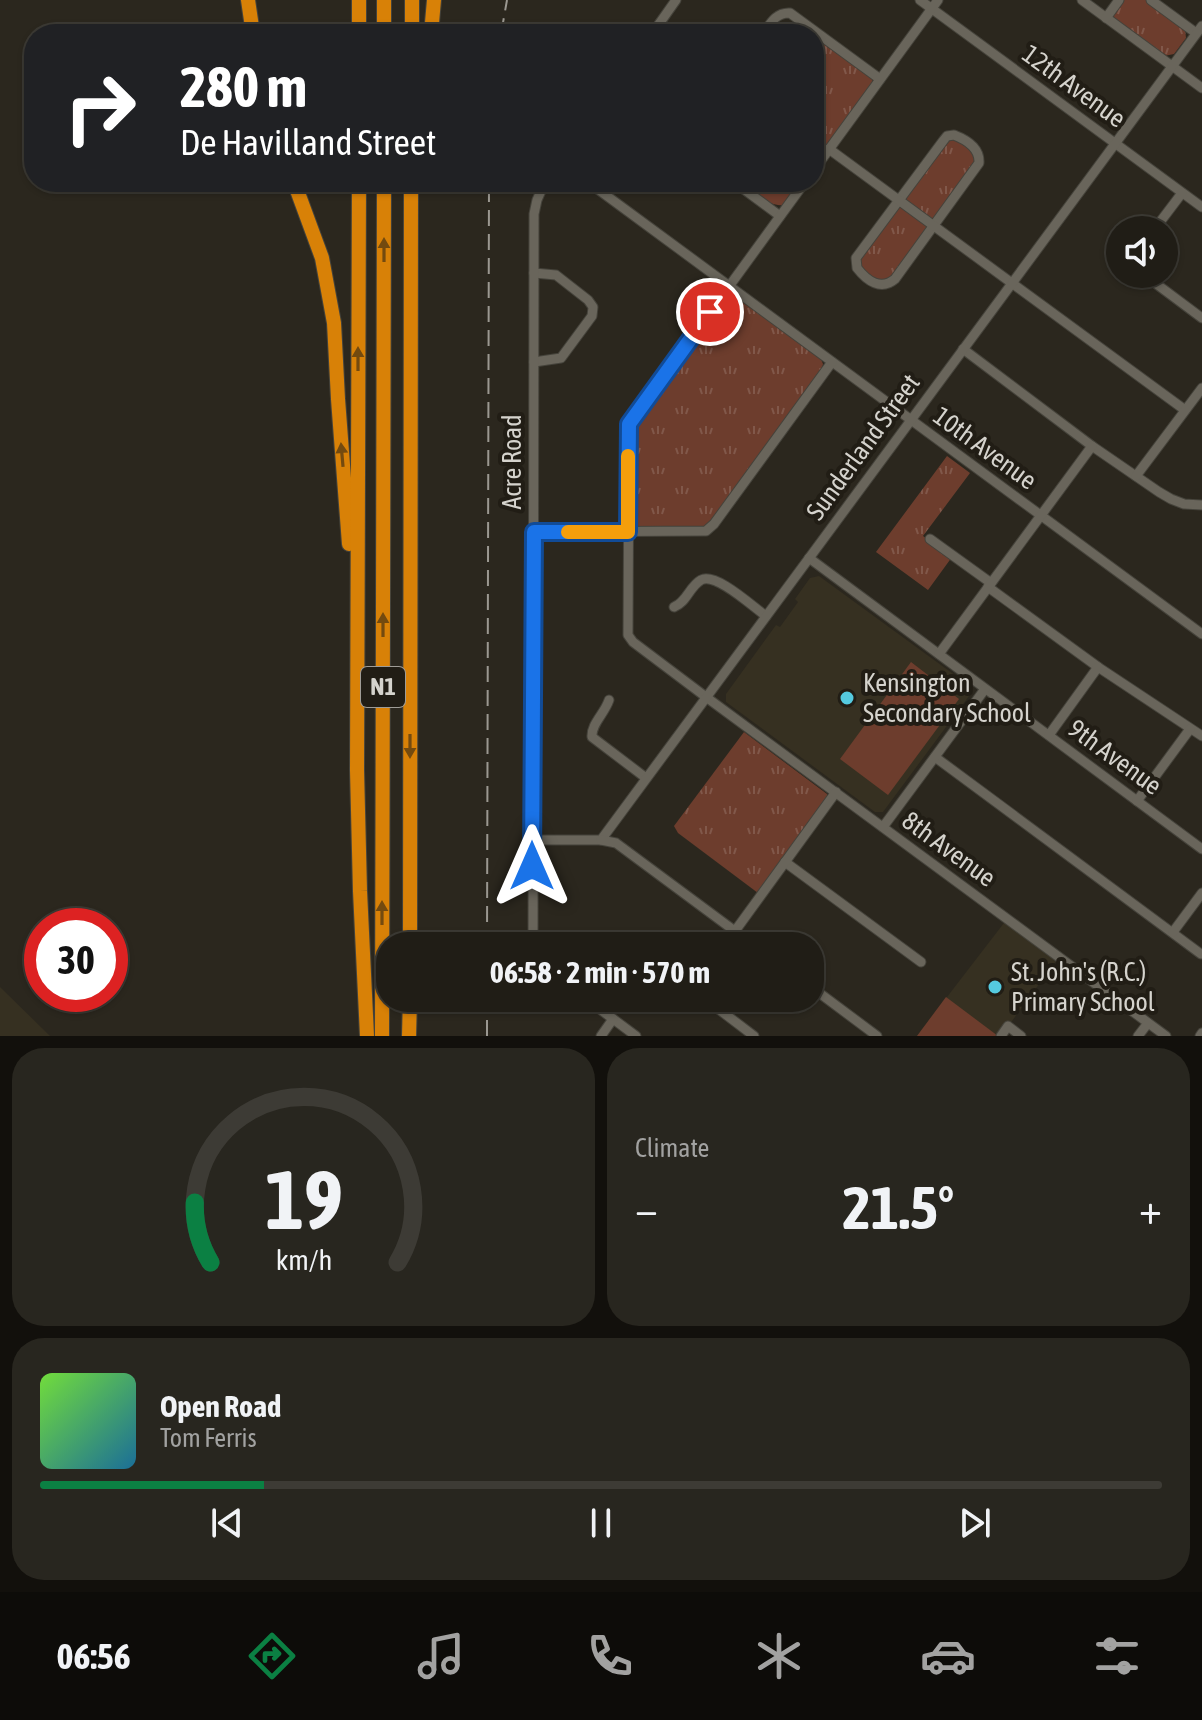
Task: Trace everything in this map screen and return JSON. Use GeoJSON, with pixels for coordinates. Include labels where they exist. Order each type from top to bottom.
{"type":"FeatureCollection","features":[{"type":"Feature","properties":{"kind":"highway"},"geometry":{"type":"LineString","coordinates":[[248,0],[252,24]]}},
{"type":"Feature","properties":{"kind":"highway"},"geometry":{"type":"LineString","coordinates":[[359,0],[359,24]]}},
{"type":"Feature","properties":{"kind":"highway"},"geometry":{"type":"LineString","coordinates":[[384,0],[384,24]]}},
{"type":"Feature","properties":{"kind":"highway"},"geometry":{"type":"LineString","coordinates":[[412,0],[412,24]]}},
{"type":"Feature","properties":{"kind":"highway"},"geometry":{"type":"LineString","coordinates":[[432,24],[434,0]]}},
{"type":"Feature","properties":{"kind":"highway"},"geometry":{"type":"LineString","coordinates":[[298,192],[322,258],[334,323],[357,644]]}},
{"type":"Feature","properties":{"kind":"highway"},"geometry":{"type":"LineString","coordinates":[[359,192],[357,770],[367,1036]]}},
{"type":"Feature","properties":{"kind":"highway","name":"N1"},"geometry":{"type":"LineString","coordinates":[[382,1036],[384,192]]}},
{"type":"Feature","properties":{"kind":"highway","name":"N1"},"geometry":{"type":"LineString","coordinates":[[410,932],[411,192]]}},
{"type":"Feature","properties":{"kind":"highway"},"geometry":{"type":"LineString","coordinates":[[411,472],[421,192]]}},
{"type":"Feature","properties":{"kind":"highway"},"geometry":{"type":"LineString","coordinates":[[409,1036],[410,1012]]}},
{"type":"Feature","properties":{"kind":"street"},"geometry":{"type":"LineString","coordinates":[[660,23],[676,0]]}},
{"type":"Feature","properties":{"kind":"street","name":"12th Avenue"},"geometry":{"type":"LineString","coordinates":[[920,0],[935,4],[1202,207]]}},
{"type":"Feature","properties":{"kind":"street"},"geometry":{"type":"LineString","coordinates":[[1082,0],[1202,88]]}},
{"type":"Feature","properties":{"kind":"street"},"geometry":{"type":"LineString","coordinates":[[1106,18],[1119,0]]}},
{"type":"Feature","properties":{"kind":"street"},"geometry":{"type":"LineString","coordinates":[[1151,0],[1199,29]]}},
{"type":"Feature","properties":{"kind":"street"},"geometry":{"type":"LineString","coordinates":[[824,156],[935,4]]}},
{"type":"Feature","properties":{"kind":"street"},"geometry":{"type":"LineString","coordinates":[[770,24],[776,16],[785,12],[805,24]]}},
{"type":"Feature","properties":{"kind":"street","name":"Sunderland Street"},"geometry":{"type":"LineString","coordinates":[[601,840],[1199,29]]}},
{"type":"Feature","properties":{"kind":"street"},"geometry":{"type":"LineString","coordinates":[[824,38],[880,79]]}},
{"type":"Feature","properties":{"kind":"street"},"geometry":{"type":"LineString","coordinates":[[954,135],[970,144],[978,153],[979,163],[933,225],[892,282],[882,285],[868,279],[857,268],[856,258],[947,136],[954,135]]}},
{"type":"Feature","properties":{"kind":"street"},"geometry":{"type":"LineString","coordinates":[[829,149],[1185,410]]}},
{"type":"Feature","properties":{"kind":"street","name":"Acre Road"},"geometry":{"type":"LineString","coordinates":[[533,932],[534,273],[535,210],[541,192]]}},
{"type":"Feature","properties":{"kind":"street","name":"10th Avenue"},"geometry":{"type":"LineString","coordinates":[[602,192],[1202,634]]}},
{"type":"Feature","properties":{"kind":"street"},"geometry":{"type":"LineString","coordinates":[[748,192],[780,216]]}},
{"type":"Feature","properties":{"kind":"street"},"geometry":{"type":"LineString","coordinates":[[628,532],[629,424],[798,192]]}},
{"type":"Feature","properties":{"kind":"street"},"geometry":{"type":"LineString","coordinates":[[1165,216],[1182,193]]}},
{"type":"Feature","properties":{"kind":"street"},"geometry":{"type":"LineString","coordinates":[[534,273],[556,275],[593,307],[592,316],[561,358],[534,362]]}},
{"type":"Feature","properties":{"kind":"street"},"geometry":{"type":"LineString","coordinates":[[1162,288],[1202,318]]}},
{"type":"Feature","properties":{"kind":"street"},"geometry":{"type":"LineString","coordinates":[[963,349],[1092,446],[1171,499],[1184,504],[1202,505]]}},
{"type":"Feature","properties":{"kind":"street"},"geometry":{"type":"LineString","coordinates":[[534,532],[691,533],[710,529],[832,362]]}},
{"type":"Feature","properties":{"kind":"street"},"geometry":{"type":"LineString","coordinates":[[1136,476],[1202,388]]}},
{"type":"Feature","properties":{"kind":"street"},"geometry":{"type":"LineString","coordinates":[[939,654],[1092,446]]}},
{"type":"Feature","properties":{"kind":"street","name":"8th Avenue"},"geometry":{"type":"LineString","coordinates":[[628,532],[628,635],[633,642],[1166,1036]]}},
{"type":"Feature","properties":{"kind":"street"},"geometry":{"type":"LineString","coordinates":[[930,539],[1098,667],[1202,736]]}},
{"type":"Feature","properties":{"kind":"street","name":"9th Avenue"},"geometry":{"type":"LineString","coordinates":[[809,558],[1198,846]]}},
{"type":"Feature","properties":{"kind":"street"},"geometry":{"type":"LineString","coordinates":[[674,607],[682,604],[699,581],[710,579],[766,616]]}},
{"type":"Feature","properties":{"kind":"street"},"geometry":{"type":"LineString","coordinates":[[1049,735],[1098,667]]}},
{"type":"Feature","properties":{"kind":"street"},"geometry":{"type":"LineString","coordinates":[[883,827],[985,689]]}},
{"type":"Feature","properties":{"kind":"street"},"geometry":{"type":"LineString","coordinates":[[609,700],[592,729],[592,737],[646,778]]}},
{"type":"Feature","properties":{"kind":"street"},"geometry":{"type":"LineString","coordinates":[[1137,801],[1190,729]]}},
{"type":"Feature","properties":{"kind":"street"},"geometry":{"type":"LineString","coordinates":[[935,757],[1201,954]]}},
{"type":"Feature","properties":{"kind":"street"},"geometry":{"type":"LineString","coordinates":[[533,840],[601,840],[616,843],[735,931],[836,792]]}},
{"type":"Feature","properties":{"kind":"street"},"geometry":{"type":"LineString","coordinates":[[1198,846],[1202,834]]}},
{"type":"Feature","properties":{"kind":"street"},"geometry":{"type":"LineString","coordinates":[[785,862],[921,962]]}},
{"type":"Feature","properties":{"kind":"street"},"geometry":{"type":"LineString","coordinates":[[1173,932],[1202,893]]}},
{"type":"Feature","properties":{"kind":"street"},"geometry":{"type":"LineString","coordinates":[[824,996],[877,1036]]}},
{"type":"Feature","properties":{"kind":"street"},"geometry":{"type":"LineString","coordinates":[[604,1012],[636,1036]]}},
{"type":"Feature","properties":{"kind":"street"},"geometry":{"type":"LineString","coordinates":[[722,1012],[754,1036]]}},
{"type":"Feature","properties":{"kind":"street"},"geometry":{"type":"LineString","coordinates":[[601,1036],[613,1019]]}},
{"type":"Feature","properties":{"kind":"street"},"geometry":{"type":"LineString","coordinates":[[1138,1036],[1148,1023]]}},
{"type":"Feature","properties":{"kind":"street"},"geometry":{"type":"LineString","coordinates":[[1001,1036],[1008,1026],[1021,1036]]}},
{"type":"Feature","properties":{"kind":"shaded area","name":"Kensington Secondary School"},"geometry":{"type":"Polygon","coordinates":[[[819,576],[971,687],[972,692],[883,812],[875,812],[726,702],[726,694],[776,625],[780,627],[810,578],[819,576]]]}},
{"type":"Feature","properties":{"kind":"shaded area","name":"St. John's (R.C.) Primary School"},"geometry":{"type":"Polygon","coordinates":[[[1007,919],[1059,957],[1001,1036],[917,1036],[1007,919]]]}},
{"type":"Feature","properties":{"kind":"shaded area"},"geometry":{"type":"Polygon","coordinates":[[[0,987],[50,1036],[0,1036],[0,987]]]}},
{"type":"Feature","properties":{"kind":"green space"},"geometry":{"type":"Polygon","coordinates":[[[1122,0],[1147,0],[1185,29],[1186,38],[1174,54],[1164,56],[1114,19],[1112,14],[1122,0]]]}},
{"type":"Feature","properties":{"kind":"green space"},"geometry":{"type":"Polygon","coordinates":[[[824,42],[872,78],[873,84],[824,151],[824,42]]]}},
{"type":"Feature","properties":{"kind":"green space"},"geometry":{"type":"Polygon","coordinates":[[[954,135],[979,156],[892,282],[868,279],[856,258],[943,141],[954,135]]]}},
{"type":"Feature","properties":{"kind":"green space"},"geometry":{"type":"Polygon","coordinates":[[[754,192],[794,192],[783,205],[766,201],[754,192]]]}},
{"type":"Feature","properties":{"kind":"green space"},"geometry":{"type":"Polygon","coordinates":[[[731,295],[820,357],[823,364],[821,372],[704,529],[640,529],[633,525],[631,519],[632,425],[724,299],[731,295]]]}},
{"type":"Feature","properties":{"kind":"green space"},"geometry":{"type":"Polygon","coordinates":[[[947,456],[970,473],[923,536],[952,557],[928,590],[876,552],[947,456]]]}},
{"type":"Feature","properties":{"kind":"green space"},"geometry":{"type":"Polygon","coordinates":[[[911,662],[959,699],[888,795],[840,759],[911,662]]]}},
{"type":"Feature","properties":{"kind":"green space"},"geometry":{"type":"Polygon","coordinates":[[[744,732],[827,794],[827,799],[758,893],[678,833],[674,826],[744,732]]]}},
{"type":"Feature","properties":{"kind":"green space"},"geometry":{"type":"Polygon","coordinates":[[[946,997],[998,1036],[917,1036],[946,997]]]}},
{"type":"Feature","properties":{"kind":"railway"},"geometry":{"type":"LineString","coordinates":[[503,24],[507,0]]}},
{"type":"Feature","properties":{"kind":"railway"},"geometry":{"type":"LineString","coordinates":[[487,932],[489,192]]}},
{"type":"Feature","properties":{"kind":"railway"},"geometry":{"type":"LineString","coordinates":[[487,1012],[487,1036]]}},
{"type":"Feature","properties":{"kind":"slow traffic"},"geometry":{"type":"LineString","coordinates":[[568,532],[628,532],[628,456]]}},
{"type":"Feature","properties":{"kind":"place","name":"Kensington Secondary School"},"geometry":{"type":"Point","coordinates":[847,698]}},
{"type":"Feature","properties":{"kind":"place","name":"St. John's (R.C.) Primary School"},"geometry":{"type":"Point","coordinates":[995,987]}},
{"type":"Feature","properties":{"kind":"route"},"geometry":{"type":"LineString","coordinates":[[532,866],[534,532],[628,532],[629,424],[710,312]]}}]}
